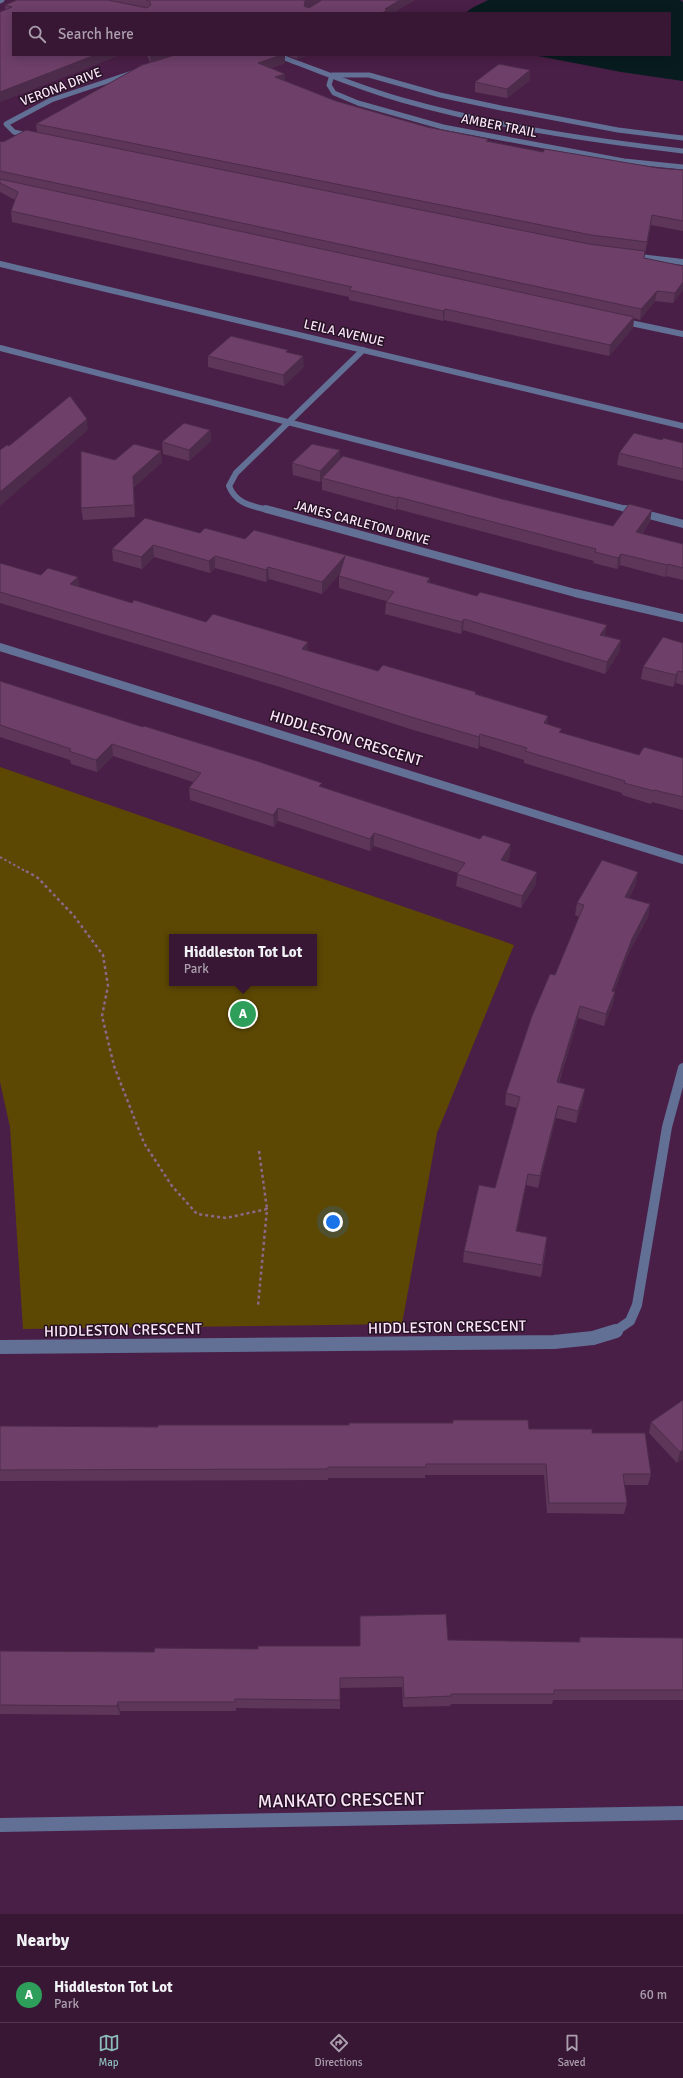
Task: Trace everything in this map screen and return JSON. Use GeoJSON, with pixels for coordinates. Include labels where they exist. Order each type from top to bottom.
{"type":"FeatureCollection","features":[{"type":"Feature","properties":{"kind":"street","name":"AMBER TRAIL"},"geometry":{"type":"LineString","coordinates":[[279,56],[400,99],[447,112],[578,137],[683,151]]}},
{"type":"Feature","properties":{"kind":"street","name":"VERONA DRIVE"},"geometry":{"type":"LineString","coordinates":[[35,137],[14,132],[6,124],[18,115],[48,102],[142,70]]}},
{"type":"Feature","properties":{"kind":"street","name":"AMBER TRAIL"},"geometry":{"type":"LineString","coordinates":[[332,75],[329,84],[334,93],[358,103],[400,116],[451,128],[624,161],[683,168]]}},
{"type":"Feature","properties":{"kind":"street"},"geometry":{"type":"LineString","coordinates":[[332,75],[369,75],[440,95],[500,108],[618,130],[683,138]]}},
{"type":"Feature","properties":{"kind":"street"},"geometry":{"type":"LineString","coordinates":[[626,255],[683,262]]}},
{"type":"Feature","properties":{"kind":"street","name":"LEILA AVENUE"},"geometry":{"type":"LineString","coordinates":[[0,264],[683,426]]}},
{"type":"Feature","properties":{"kind":"street"},"geometry":{"type":"LineString","coordinates":[[613,319],[683,334]]}},
{"type":"Feature","properties":{"kind":"street"},"geometry":{"type":"LineString","coordinates":[[0,348],[683,524]]}},
{"type":"Feature","properties":{"kind":"street","name":"JAMES CARLETON DRIVE"},"geometry":{"type":"LineString","coordinates":[[363,350],[236,473],[229,486],[233,496],[246,504],[575,593],[683,618]]}},
{"type":"Feature","properties":{"kind":"street","name":"HIDDLESTON CRESCENT"},"geometry":{"type":"LineString","coordinates":[[0,647],[683,860]]}},
{"type":"Feature","properties":{"kind":"street","name":"HIDDLESTON CRESCENT"},"geometry":{"type":"LineString","coordinates":[[0,1347],[554,1342],[588,1339],[618,1330],[630,1321],[637,1305],[667,1127],[683,1068]]}},
{"type":"Feature","properties":{"kind":"street","name":"MANKATO CRESCENT"},"geometry":{"type":"LineString","coordinates":[[0,1825],[683,1813]]}},
{"type":"Feature","properties":{"kind":"path"},"geometry":{"type":"LineString","coordinates":[[0,857],[38,878],[74,916],[102,955],[108,986],[102,1016],[114,1066],[144,1143],[172,1186],[197,1214],[226,1218],[267,1209]]}},
{"type":"Feature","properties":{"kind":"path"},"geometry":{"type":"LineString","coordinates":[[258,1306],[267,1209],[259,1151]]}},
{"type":"Feature","properties":{"kind":"shaded area"},"geometry":{"type":"Polygon","coordinates":[[[488,0],[680,0],[683,2],[683,81],[621,72],[538,56],[671,56],[671,12],[466,12],[488,0]]]}},
{"type":"Feature","properties":{"kind":"shaded area"},"geometry":{"type":"Polygon","coordinates":[[[0,767],[514,945],[437,1133],[402,1324],[23,1329],[10,1127],[0,1082],[0,767]]]}},
{"type":"Feature","properties":{"kind":"building"},"geometry":{"type":"Polygon","coordinates":[[[17,0],[108,0],[147,8],[151,5],[149,0],[306,0],[304,6],[309,8],[322,0],[400,0],[385,9],[387,10],[384,12],[12,12],[12,56],[92,56],[0,92],[0,12],[12,7],[5,5],[17,0]]]}},
{"type":"Feature","properties":{"kind":"building"},"geometry":{"type":"Polygon","coordinates":[[[172,56],[278,56],[258,63],[285,74],[275,77],[336,101],[427,127],[488,139],[486,141],[543,152],[545,149],[658,168],[683,170],[683,221],[652,215],[647,242],[591,235],[36,124],[142,65],[172,56]]]}},
{"type":"Feature","properties":{"kind":"building"},"geometry":{"type":"Polygon","coordinates":[[[499,64],[530,70],[507,89],[475,82],[499,64]]]}},
{"type":"Feature","properties":{"kind":"building"},"geometry":{"type":"Polygon","coordinates":[[[26,130],[589,244],[645,251],[644,258],[683,266],[683,282],[675,293],[657,291],[641,309],[0,171],[0,141],[3,142],[26,130]]]}},
{"type":"Feature","properties":{"kind":"building"},"geometry":{"type":"Polygon","coordinates":[[[0,179],[634,317],[610,345],[445,309],[443,311],[349,290],[352,287],[11,211],[18,192],[0,183],[0,179]]]}},
{"type":"Feature","properties":{"kind":"building"},"geometry":{"type":"Polygon","coordinates":[[[231,336],[288,350],[286,352],[303,356],[283,375],[208,356],[231,336]]]}},
{"type":"Feature","properties":{"kind":"building"},"geometry":{"type":"Polygon","coordinates":[[[70,396],[87,419],[0,492],[0,450],[7,445],[9,446],[70,396]]]}},
{"type":"Feature","properties":{"kind":"building"},"geometry":{"type":"Polygon","coordinates":[[[184,423],[210,430],[189,450],[162,442],[184,423]]]}},
{"type":"Feature","properties":{"kind":"building"},"geometry":{"type":"Polygon","coordinates":[[[634,433],[662,440],[663,438],[683,443],[683,469],[619,453],[634,433]]]}},
{"type":"Feature","properties":{"kind":"building"},"geometry":{"type":"Polygon","coordinates":[[[134,444],[161,451],[133,476],[134,505],[81,508],[81,451],[115,460],[134,444]]]}},
{"type":"Feature","properties":{"kind":"building"},"geometry":{"type":"Polygon","coordinates":[[[312,444],[340,450],[320,471],[292,463],[312,444]]]}},
{"type":"Feature","properties":{"kind":"building"},"geometry":{"type":"Polygon","coordinates":[[[343,456],[502,499],[613,526],[629,504],[652,510],[636,532],[683,544],[683,568],[621,554],[618,558],[595,552],[596,549],[322,478],[343,456]]]}},
{"type":"Feature","properties":{"kind":"building"},"geometry":{"type":"Polygon","coordinates":[[[145,518],[200,533],[205,528],[245,539],[254,530],[430,578],[427,582],[477,596],[480,592],[607,625],[600,635],[621,640],[607,662],[464,619],[462,622],[386,602],[394,592],[339,576],[345,556],[322,582],[268,567],[266,570],[215,556],[209,561],[153,545],[141,557],[112,549],[145,518]]]}},
{"type":"Feature","properties":{"kind":"building"},"geometry":{"type":"Polygon","coordinates":[[[0,563],[41,575],[48,568],[78,577],[70,584],[132,603],[134,600],[206,622],[213,614],[308,642],[302,649],[378,671],[383,665],[476,692],[475,694],[548,716],[544,723],[562,729],[559,732],[639,755],[644,747],[683,758],[683,797],[624,783],[625,781],[525,751],[527,748],[480,734],[479,737],[411,717],[279,675],[0,592],[0,563]]]}},
{"type":"Feature","properties":{"kind":"building"},"geometry":{"type":"Polygon","coordinates":[[[663,637],[683,643],[683,672],[678,671],[676,675],[643,667],[663,637]]]}},
{"type":"Feature","properties":{"kind":"building"},"geometry":{"type":"Polygon","coordinates":[[[0,681],[143,727],[144,726],[257,761],[322,783],[319,786],[480,839],[483,835],[511,844],[501,860],[537,872],[522,896],[457,874],[465,863],[374,833],[370,839],[278,808],[273,815],[189,788],[201,773],[112,744],[96,760],[69,751],[71,749],[0,725],[0,681]]]}},
{"type":"Feature","properties":{"kind":"building"},"geometry":{"type":"Polygon","coordinates":[[[602,860],[638,872],[625,897],[650,904],[632,939],[612,991],[615,992],[606,1014],[580,1006],[557,1082],[585,1089],[578,1111],[558,1106],[540,1176],[528,1174],[516,1231],[547,1237],[542,1265],[464,1251],[479,1185],[495,1188],[520,1097],[506,1093],[532,1016],[550,974],[555,975],[584,905],[577,903],[602,860]]]}},
{"type":"Feature","properties":{"kind":"building"},"geometry":{"type":"Polygon","coordinates":[[[683,1400],[683,1450],[680,1452],[651,1422],[683,1400]]]}},
{"type":"Feature","properties":{"kind":"building"},"geometry":{"type":"Polygon","coordinates":[[[453,1420],[528,1420],[529,1429],[592,1429],[592,1433],[645,1433],[651,1474],[623,1474],[627,1503],[549,1503],[546,1464],[426,1464],[426,1467],[328,1467],[328,1469],[0,1470],[0,1426],[158,1427],[158,1425],[349,1425],[349,1423],[453,1423],[453,1420]]]}},
{"type":"Feature","properties":{"kind":"building"},"geometry":{"type":"Polygon","coordinates":[[[446,1614],[448,1640],[580,1642],[580,1637],[683,1638],[683,1690],[554,1690],[554,1694],[451,1694],[451,1696],[404,1698],[403,1677],[340,1678],[340,1700],[235,1699],[235,1702],[118,1702],[117,1706],[0,1705],[0,1651],[154,1652],[155,1648],[258,1649],[258,1646],[360,1646],[360,1616],[446,1614]]]}},
{"type":"Feature","properties":{"kind":"place","name":"Hiddleston Tot Lot"},"geometry":{"type":"Point","coordinates":[243,1014]}}]}
